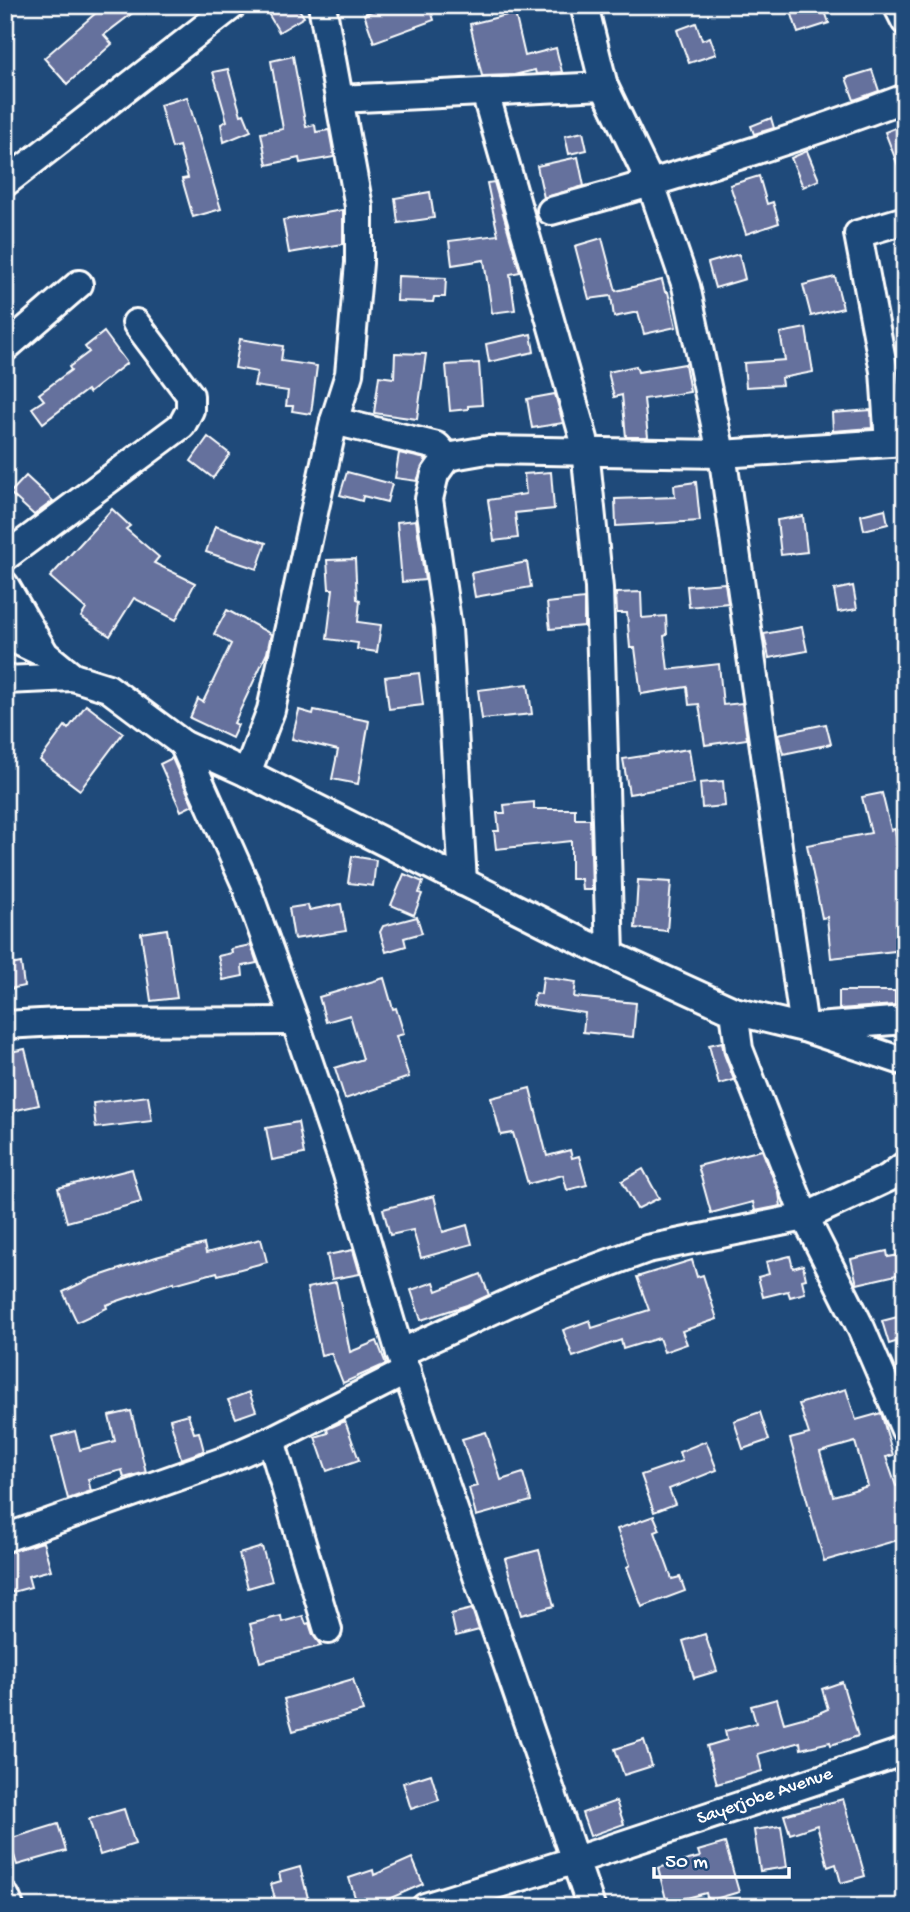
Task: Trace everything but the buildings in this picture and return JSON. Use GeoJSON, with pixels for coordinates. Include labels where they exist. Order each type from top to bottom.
{"type":"FeatureCollection","features":[{"type":"Feature","properties":{"kind":"street"},"geometry":{"type":"LineString","coordinates":[[5,183],[233,5]]}},
{"type":"Feature","properties":{"kind":"street"},"geometry":{"type":"LineString","coordinates":[[247,773],[271,710],[334,421],[349,374],[359,262],[359,206],[323,5]]}},
{"type":"Feature","properties":{"kind":"street"},"geometry":{"type":"LineString","coordinates":[[584,5],[604,86],[651,184],[686,286],[722,454],[804,1028]]}},
{"type":"Feature","properties":{"kind":"street"},"geometry":{"type":"LineString","coordinates":[[897,5],[905,21]]}},
{"type":"Feature","properties":{"kind":"street"},"geometry":{"type":"LineString","coordinates":[[340,99],[604,86]]}},
{"type":"Feature","properties":{"kind":"street"},"geometry":{"type":"LineString","coordinates":[[485,92],[580,427],[585,453],[599,588],[610,954]]}},
{"type":"Feature","properties":{"kind":"street"},"geometry":{"type":"LineString","coordinates":[[551,211],[651,184],[839,123],[905,98]]}},
{"type":"Feature","properties":{"kind":"street"},"geometry":{"type":"LineString","coordinates":[[463,881],[447,628],[429,499],[435,474],[447,457],[487,450],[722,454],[897,443],[858,234],[905,220]]}},
{"type":"Feature","properties":{"kind":"street"},"geometry":{"type":"LineString","coordinates":[[5,348],[79,284]]}},
{"type":"Feature","properties":{"kind":"street"},"geometry":{"type":"LineString","coordinates":[[5,557],[182,425],[190,410],[190,395],[136,323]]}},
{"type":"Feature","properties":{"kind":"street"},"geometry":{"type":"LineString","coordinates":[[334,421],[437,446],[447,457]]}},
{"type":"Feature","properties":{"kind":"street"},"geometry":{"type":"LineString","coordinates":[[5,585],[45,654]]}},
{"type":"Feature","properties":{"kind":"street"},"geometry":{"type":"LineString","coordinates":[[5,635],[45,654],[74,677],[107,688],[183,744],[247,773],[610,954],[734,1011],[804,1028],[905,1062]]}},
{"type":"Feature","properties":{"kind":"street"},"geometry":{"type":"LineString","coordinates":[[5,680],[74,677]]}},
{"type":"Feature","properties":{"kind":"street"},"geometry":{"type":"LineString","coordinates":[[183,744],[245,883],[295,1021],[404,1362],[591,1907]]}},
{"type":"Feature","properties":{"kind":"street"},"geometry":{"type":"LineString","coordinates":[[734,1011],[739,1049],[805,1216],[861,1328],[905,1430]]}},
{"type":"Feature","properties":{"kind":"street"},"geometry":{"type":"LineString","coordinates":[[804,1028],[905,1020]]}},
{"type":"Feature","properties":{"kind":"street"},"geometry":{"type":"LineString","coordinates":[[5,1025],[58,1022],[295,1021]]}},
{"type":"Feature","properties":{"kind":"street"},"geometry":{"type":"LineString","coordinates":[[5,1538],[223,1461],[271,1440],[404,1362],[539,1289],[647,1249],[805,1216],[888,1178],[905,1165]]}},
{"type":"Feature","properties":{"kind":"street"},"geometry":{"type":"LineString","coordinates":[[271,1440],[328,1630]]}},
{"type":"Feature","properties":{"kind":"street","name":"Sayerjobe Avenue"},"geometry":{"type":"LineString","coordinates":[[425,1907],[905,1751]]}},
{"type":"Feature","properties":{"kind":"street"},"geometry":{"type":"LineString","coordinates":[[6,1897],[10,1907]]}}]}
